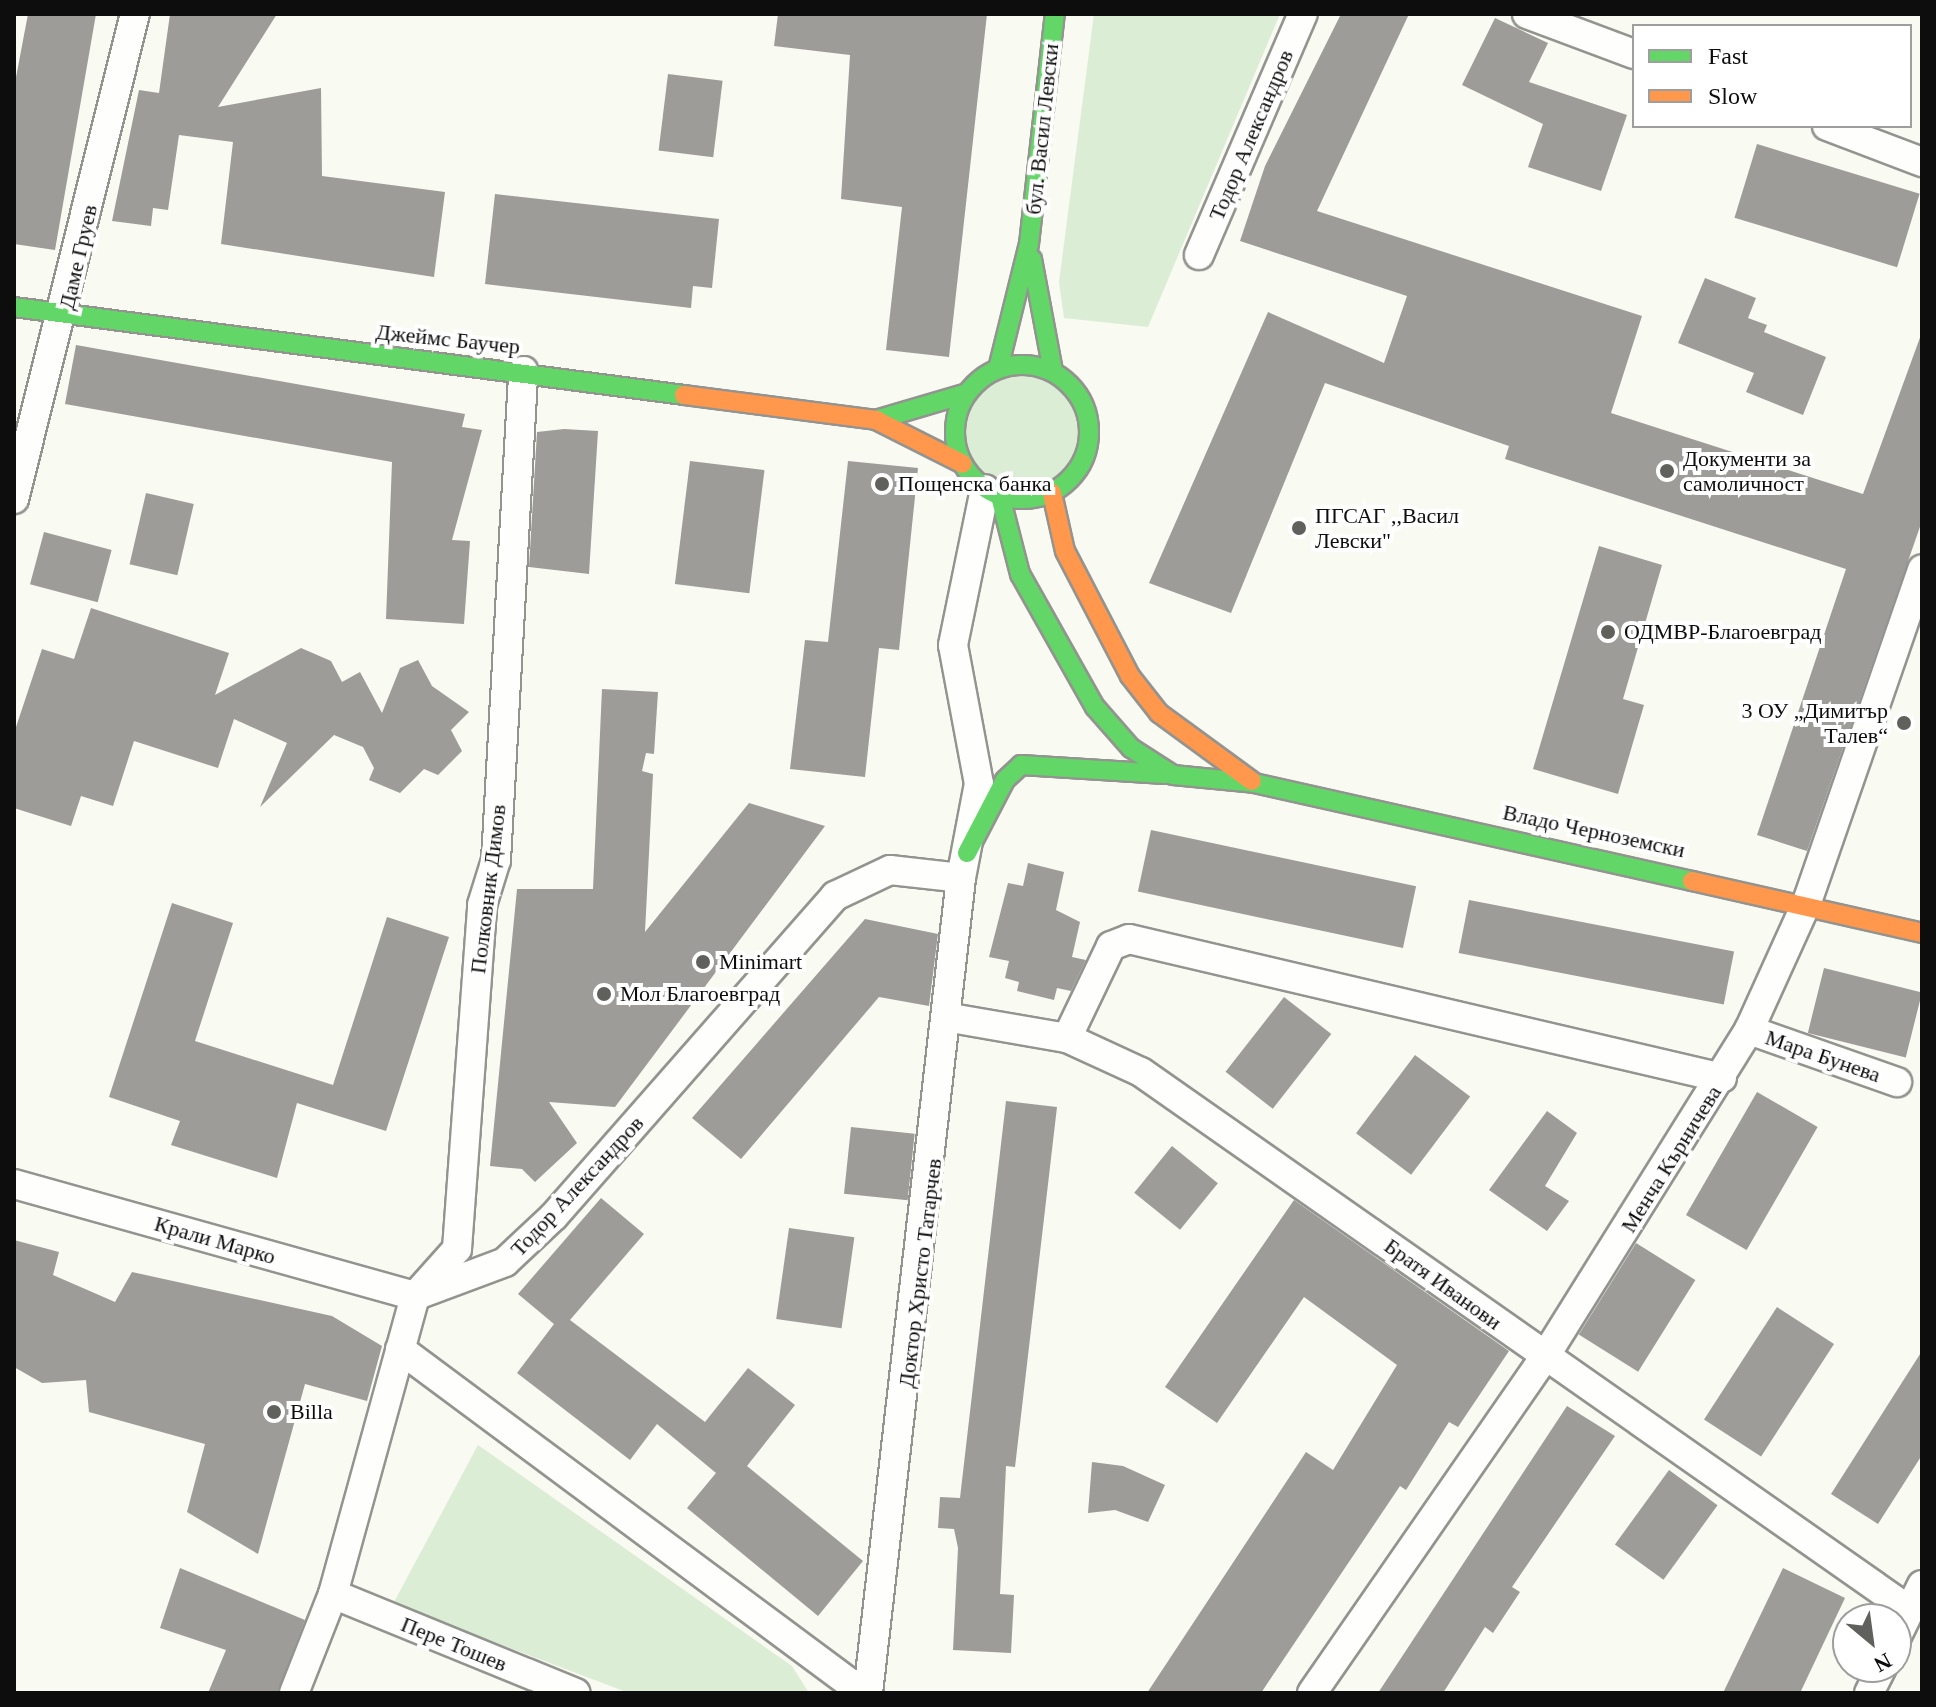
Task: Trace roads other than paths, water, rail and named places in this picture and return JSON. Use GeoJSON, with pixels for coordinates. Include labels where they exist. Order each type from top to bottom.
{"type":"FeatureCollection","features":[{"type":"Feature","properties":{"kind":"street","name":"Даме Груев"},"geometry":{"type":"LineString","coordinates":[[14,499],[64,316],[135,14]]}},
{"type":"Feature","properties":{"kind":"street","name":"бул. Васил Левски"},"geometry":{"type":"LineString","coordinates":[[998,369],[1029,244],[1055,14]]}},
{"type":"Feature","properties":{"kind":"street","name":"Тодор Александров"},"geometry":{"type":"LineString","coordinates":[[1199,255],[1303,14]]}},
{"type":"Feature","properties":{"kind":"street"},"geometry":{"type":"LineString","coordinates":[[1527,14],[1632,53]]}},
{"type":"Feature","properties":{"kind":"street"},"geometry":{"type":"LineString","coordinates":[[1832,128],[1922,162]]}},
{"type":"Feature","properties":{"kind":"street","name":"бул. Васил Левски"},"geometry":{"type":"LineString","coordinates":[[1029,244],[1053,371]]}},
{"type":"Feature","properties":{"kind":"street","name":"Джеймс Баучер"},"geometry":{"type":"LineString","coordinates":[[14,307],[64,316],[523,371],[876,420]]}},
{"type":"Feature","properties":{"kind":"street"},"geometry":{"type":"LineString","coordinates":[[876,420],[967,393],[998,369],[1053,371],[1083,401],[1089,432],[1082,463],[1052,493],[992,492]]}},
{"type":"Feature","properties":{"kind":"street","name":"Полковник Димов"},"geometry":{"type":"LineString","coordinates":[[415,1296],[457,1249],[482,905],[496,860],[523,371]]}},
{"type":"Feature","properties":{"kind":"street"},"geometry":{"type":"LineString","coordinates":[[963,464],[955,428],[967,393]]}},
{"type":"Feature","properties":{"kind":"street"},"geometry":{"type":"LineString","coordinates":[[876,420],[963,464],[992,492],[1020,574],[1095,707],[1131,748],[1173,775]]}},
{"type":"Feature","properties":{"kind":"street"},"geometry":{"type":"LineString","coordinates":[[964,866],[979,784],[953,645],[992,492]]}},
{"type":"Feature","properties":{"kind":"street"},"geometry":{"type":"LineString","coordinates":[[1052,493],[1065,551],[1130,676],[1159,713],[1254,783]]}},
{"type":"Feature","properties":{"kind":"street","name":"Менча Кърничева"},"geometry":{"type":"LineString","coordinates":[[1312,1693],[1544,1358],[1722,1078],[1749,1030],[1807,902],[1922,569]]}},
{"type":"Feature","properties":{"kind":"street","name":"Владо Черноземски"},"geometry":{"type":"LineString","coordinates":[[964,866],[1005,780],[1021,765],[1054,762],[1254,783],[1807,902],[1922,933]]}},
{"type":"Feature","properties":{"kind":"street","name":"Тодор Александров"},"geometry":{"type":"LineString","coordinates":[[415,1296],[505,1262],[554,1216],[835,896],[890,870],[964,866]]}},
{"type":"Feature","properties":{"kind":"street","name":"Доктор Христо Татарчев"},"geometry":{"type":"LineString","coordinates":[[866,1693],[951,1018],[964,866]]}},
{"type":"Feature","properties":{"kind":"street"},"geometry":{"type":"LineString","coordinates":[[1067,1038],[1111,946],[1129,939],[1722,1078]]}},
{"type":"Feature","properties":{"kind":"street","name":"Братя Иванови"},"geometry":{"type":"LineString","coordinates":[[951,1018],[1067,1038],[1141,1072],[1544,1358],[1916,1597]]}},
{"type":"Feature","properties":{"kind":"street","name":"Мара Бунева"},"geometry":{"type":"LineString","coordinates":[[1749,1030],[1897,1082]]}},
{"type":"Feature","properties":{"kind":"street","name":"Крали Марко"},"geometry":{"type":"LineString","coordinates":[[14,1184],[415,1296]]}},
{"type":"Feature","properties":{"kind":"street"},"geometry":{"type":"LineString","coordinates":[[294,1693],[333,1594],[415,1296]]}},
{"type":"Feature","properties":{"kind":"street"},"geometry":{"type":"LineString","coordinates":[[400,1349],[866,1693]]}},
{"type":"Feature","properties":{"kind":"street","name":"Пере Тошев"},"geometry":{"type":"LineString","coordinates":[[333,1594],[576,1693]]}},
{"type":"Feature","properties":{"kind":"place","name":"Документи за самоличност"},"geometry":{"type":"Point","coordinates":[1667,471]}},
{"type":"Feature","properties":{"kind":"place","name":"Пощенска банка"},"geometry":{"type":"Point","coordinates":[882,484]}},
{"type":"Feature","properties":{"kind":"place","name":"ПГСАГ ,,Васил Левски\""},"geometry":{"type":"Point","coordinates":[1299,528]}},
{"type":"Feature","properties":{"kind":"place","name":"ОДМВР-Благоевград"},"geometry":{"type":"Point","coordinates":[1608,632]}},
{"type":"Feature","properties":{"kind":"place","name":"3 ОУ „Димитър Талев“"},"geometry":{"type":"Point","coordinates":[1904,723]}},
{"type":"Feature","properties":{"kind":"place","name":"Minimart"},"geometry":{"type":"Point","coordinates":[703,962]}},
{"type":"Feature","properties":{"kind":"place","name":"Мол Благоевград"},"geometry":{"type":"Point","coordinates":[604,994]}},
{"type":"Feature","properties":{"kind":"place","name":"Billa"},"geometry":{"type":"Point","coordinates":[274,1412]}}]}
